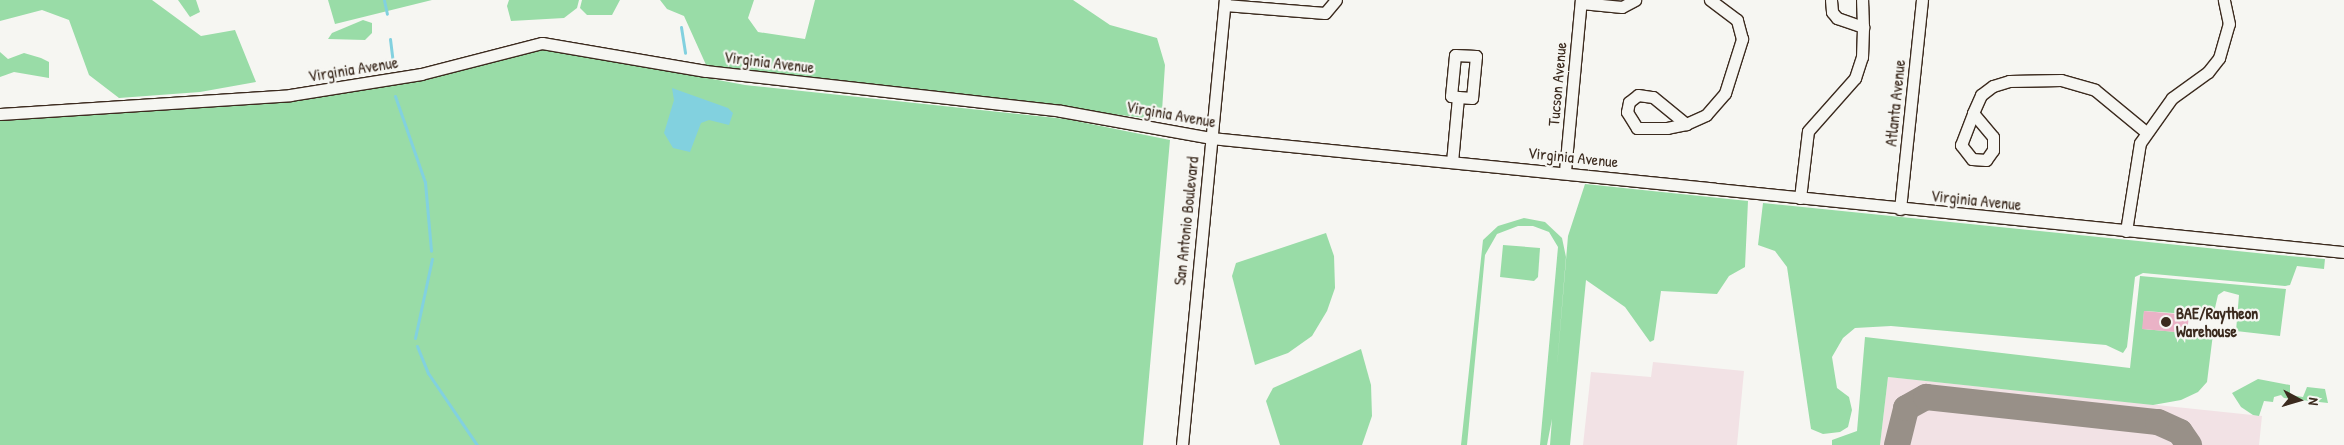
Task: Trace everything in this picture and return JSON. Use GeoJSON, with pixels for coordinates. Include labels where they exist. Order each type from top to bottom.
{"type":"FeatureCollection","features":[{"type":"Feature","properties":{"kind":"street"},"geometry":{"type":"LineString","coordinates":[[1225,2],[1321,14],[1332,9],[1336,0]]}},
{"type":"Feature","properties":{"kind":"street"},"geometry":{"type":"LineString","coordinates":[[1581,2],[1622,7],[1635,0]]}},
{"type":"Feature","properties":{"kind":"street"},"geometry":{"type":"LineString","coordinates":[[1686,124],[1650,95],[1638,95],[1627,106],[1630,121],[1640,128],[1686,124],[1706,115],[1725,93],[1742,39],[1737,20],[1710,0]]}},
{"type":"Feature","properties":{"kind":"street"},"geometry":{"type":"LineString","coordinates":[[1831,0],[1832,12],[1837,18],[1863,27]]}},
{"type":"Feature","properties":{"kind":"street"},"geometry":{"type":"LineString","coordinates":[[1800,198],[1808,131],[1855,78],[1862,57],[1862,0]]}},
{"type":"Feature","properties":{"kind":"street","name":"Atlanta Avenue"},"geometry":{"type":"LineString","coordinates":[[1900,209],[1922,0]]}},
{"type":"Feature","properties":{"kind":"street"},"geometry":{"type":"LineString","coordinates":[[2126,231],[2137,153],[2146,132],[2172,98],[2208,72],[2219,58],[2229,24],[2224,0]]}},
{"type":"Feature","properties":{"kind":"street","name":"San Antonio Boulevard"},"geometry":{"type":"LineString","coordinates":[[1182,445],[1225,2]]}},
{"type":"Feature","properties":{"kind":"street","name":"Tucson Avenue"},"geometry":{"type":"LineString","coordinates":[[1565,171],[1581,2]]}},
{"type":"Feature","properties":{"kind":"street","name":"Virginia Avenue"},"geometry":{"type":"LineString","coordinates":[[0,114],[308,93],[421,74],[542,42],[706,71],[1060,111],[1211,138],[1452,162],[1565,171],[1900,209],[2344,252]]}},
{"type":"Feature","properties":{"kind":"street"},"geometry":{"type":"LineString","coordinates":[[1973,113],[1981,95],[1993,86],[2061,80],[2096,90],[2146,132]]}},
{"type":"Feature","properties":{"kind":"street"},"geometry":{"type":"LineString","coordinates":[[1452,162],[1458,97]]}},
{"type":"Feature","properties":{"kind":"shaded area"},"geometry":{"type":"Polygon","coordinates":[[[1653,362],[1744,371],[1737,445],[1583,445],[1591,372],[1651,377],[1653,362]]]}},
{"type":"Feature","properties":{"kind":"shaded area"},"geometry":{"type":"Polygon","coordinates":[[[1888,377],[2262,416],[2259,445],[1880,445],[1888,377]]]}},
{"type":"Feature","properties":{"kind":"green space"},"geometry":{"type":"Polygon","coordinates":[[[0,0],[152,0],[201,36],[235,30],[256,82],[200,92],[119,98],[89,75],[69,20],[42,10],[0,21],[0,0]]]}},
{"type":"Feature","properties":{"kind":"green space"},"geometry":{"type":"Polygon","coordinates":[[[178,0],[196,0],[200,12],[190,17],[178,0]]]}},
{"type":"Feature","properties":{"kind":"green space"},"geometry":{"type":"Polygon","coordinates":[[[328,0],[432,0],[335,24],[328,0]]]}},
{"type":"Feature","properties":{"kind":"green space"},"geometry":{"type":"Polygon","coordinates":[[[509,0],[579,0],[577,8],[564,18],[511,21],[507,6],[509,0]]]}},
{"type":"Feature","properties":{"kind":"green space"},"geometry":{"type":"Polygon","coordinates":[[[582,0],[620,0],[612,15],[587,15],[580,8],[582,0]]]}},
{"type":"Feature","properties":{"kind":"green space"},"geometry":{"type":"Polygon","coordinates":[[[660,0],[754,0],[748,18],[758,32],[805,39],[815,0],[1073,0],[1110,25],[1157,38],[1165,65],[1162,111],[1154,119],[707,67],[684,16],[667,9],[660,0]]]}},
{"type":"Feature","properties":{"kind":"green space"},"geometry":{"type":"Polygon","coordinates":[[[363,20],[372,23],[372,33],[365,40],[328,39],[332,33],[363,20]]]}},
{"type":"Feature","properties":{"kind":"green space"},"geometry":{"type":"Polygon","coordinates":[[[545,48],[745,85],[1066,119],[1170,140],[1143,445],[0,445],[0,121],[264,104],[341,94],[410,82],[545,48]]]}},
{"type":"Feature","properties":{"kind":"green space"},"geometry":{"type":"Polygon","coordinates":[[[0,52],[8,59],[24,53],[49,62],[49,78],[14,72],[0,77],[0,52]]]}},
{"type":"Feature","properties":{"kind":"green space"},"geometry":{"type":"Polygon","coordinates":[[[1585,184],[1748,201],[1745,267],[1729,276],[1717,294],[1661,291],[1654,340],[1650,342],[1625,307],[1586,280],[1570,445],[1550,445],[1552,419],[1547,445],[1540,445],[1558,247],[1549,232],[1533,226],[1518,226],[1497,234],[1485,255],[1467,445],[1461,445],[1483,240],[1498,226],[1524,218],[1545,222],[1562,238],[1566,257],[1556,379],[1568,236],[1585,184]]]}},
{"type":"Feature","properties":{"kind":"green space"},"geometry":{"type":"Polygon","coordinates":[[[1763,203],[2325,259],[2324,269],[2297,266],[2290,285],[2285,286],[2143,273],[2135,277],[2127,347],[2123,353],[2106,345],[1891,326],[1855,328],[1843,338],[1832,357],[1837,388],[1849,397],[1852,410],[1848,427],[1840,432],[1823,434],[1811,429],[1787,267],[1775,251],[1758,245],[1763,203]]]}},
{"type":"Feature","properties":{"kind":"green space"},"geometry":{"type":"Polygon","coordinates":[[[1326,233],[1334,256],[1335,288],[1327,311],[1312,336],[1288,353],[1255,365],[1232,276],[1236,263],[1326,233]]]}},
{"type":"Feature","properties":{"kind":"green space"},"geometry":{"type":"Polygon","coordinates":[[[1503,245],[1540,248],[1538,277],[1534,281],[1500,277],[1503,245]]]}},
{"type":"Feature","properties":{"kind":"green space"},"geometry":{"type":"Polygon","coordinates":[[[2140,276],[2286,289],[2280,336],[2236,331],[2239,295],[2224,291],[2218,295],[2212,321],[2202,315],[2144,311],[2143,329],[2200,334],[2204,329],[2213,334],[2207,382],[2198,392],[2181,400],[2153,405],[1888,377],[1880,445],[1832,445],[1832,440],[1857,431],[1865,337],[2130,368],[2140,276]]]}},
{"type":"Feature","properties":{"kind":"green space"},"geometry":{"type":"Polygon","coordinates":[[[1361,349],[1371,385],[1372,416],[1362,445],[1280,445],[1266,401],[1273,388],[1361,349]]]}},
{"type":"Feature","properties":{"kind":"green space"},"geometry":{"type":"Polygon","coordinates":[[[2258,379],[2290,385],[2290,395],[2303,397],[2307,387],[2325,389],[2328,403],[2284,398],[2281,395],[2274,397],[2273,402],[2264,401],[2259,416],[2253,415],[2241,407],[2232,393],[2258,379]]]}},
{"type":"Feature","properties":{"kind":"water"},"geometry":{"type":"Polygon","coordinates":[[[672,88],[728,108],[733,113],[729,125],[709,120],[701,123],[690,152],[673,148],[664,133],[674,100],[672,88]]]}},
{"type":"Feature","properties":{"kind":"building","name":"BAE/Raytheon Warehouse"},"geometry":{"type":"Polygon","coordinates":[[[2144,311],[2189,315],[2187,333],[2142,329],[2144,311]]]}},
{"type":"Feature","properties":{"kind":"waterway"},"geometry":{"type":"LineString","coordinates":[[384,0],[387,14]]}},
{"type":"Feature","properties":{"kind":"waterway"},"geometry":{"type":"LineString","coordinates":[[681,27],[685,53]]}},
{"type":"Feature","properties":{"kind":"waterway"},"geometry":{"type":"LineString","coordinates":[[390,39],[393,63]]}},
{"type":"Feature","properties":{"kind":"waterway"},"geometry":{"type":"LineString","coordinates":[[395,96],[425,182],[431,251]]}},
{"type":"Feature","properties":{"kind":"waterway"},"geometry":{"type":"LineString","coordinates":[[415,338],[432,259]]}},
{"type":"Feature","properties":{"kind":"waterway"},"geometry":{"type":"LineString","coordinates":[[417,346],[428,373],[477,445]]}},
{"type":"Feature","properties":{"kind":"taxiway"},"geometry":{"type":"LineString","coordinates":[[1897,445],[1906,408],[1926,397],[2158,422],[2180,432],[2189,445]]}},
{"type":"Feature","properties":{"kind":"place","name":"BAE/Raytheon Warehouse"},"geometry":{"type":"Point","coordinates":[2166,322]}}]}
